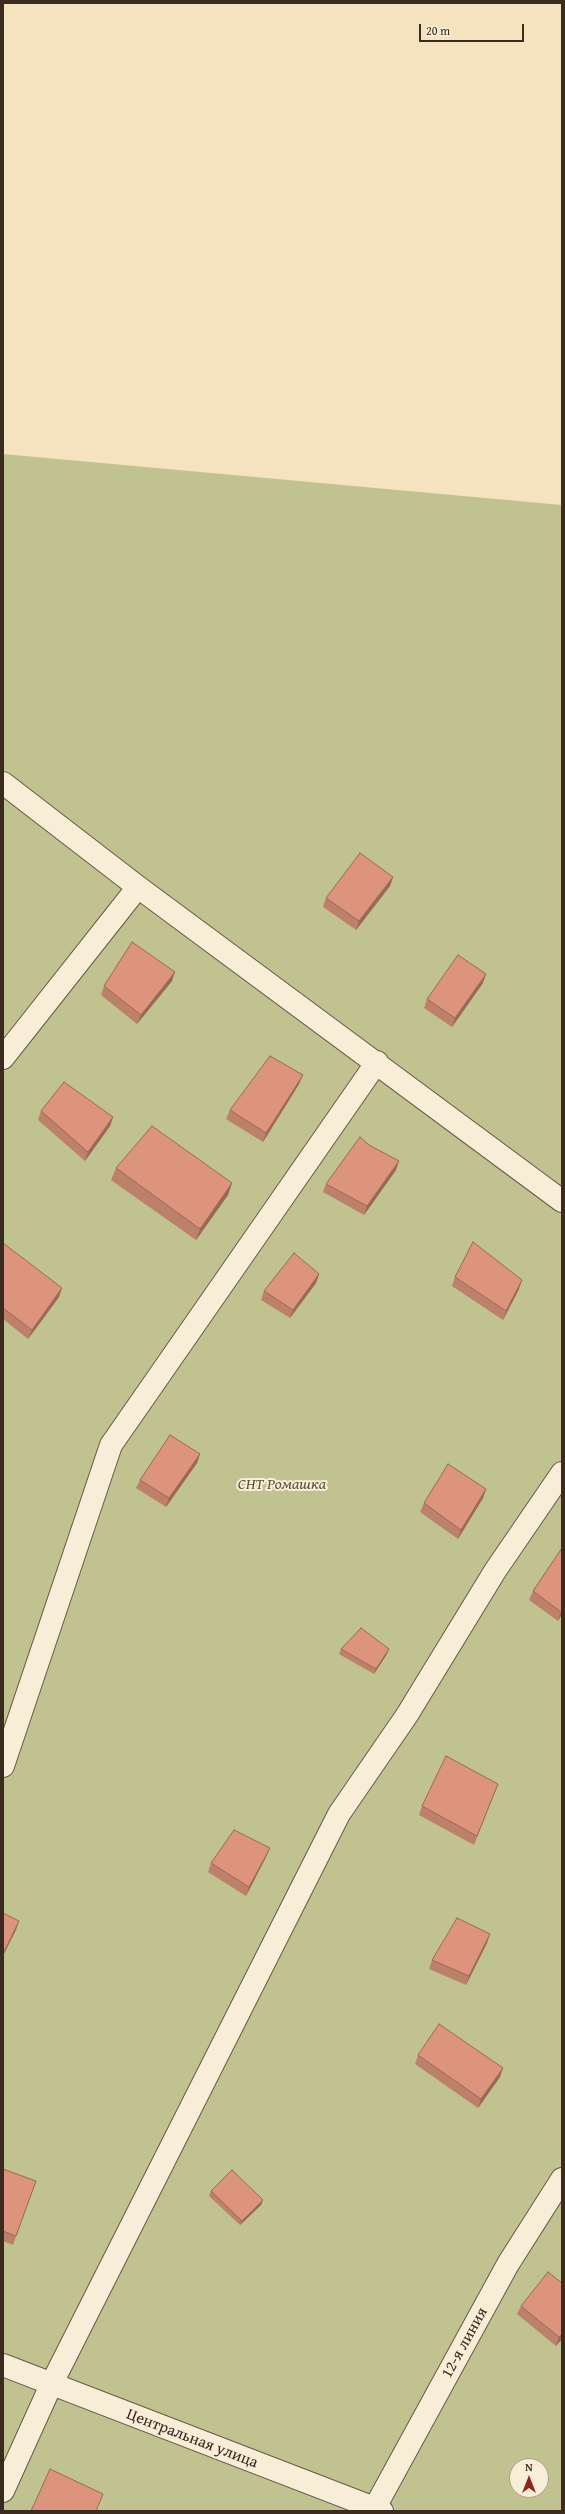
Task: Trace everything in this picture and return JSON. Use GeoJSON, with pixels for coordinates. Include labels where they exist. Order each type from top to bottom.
{"type":"FeatureCollection","features":[{"type":"Feature","properties":{"kind":"street"},"geometry":{"type":"LineString","coordinates":[[3,783],[138,887],[377,1062],[562,1201]]}},
{"type":"Feature","properties":{"kind":"street"},"geometry":{"type":"LineString","coordinates":[[3,1058],[138,887]]}},
{"type":"Feature","properties":{"kind":"street"},"geometry":{"type":"LineString","coordinates":[[3,1766],[111,1445],[377,1062]]}},
{"type":"Feature","properties":{"kind":"street"},"geometry":{"type":"LineString","coordinates":[[3,2490],[51,2385],[339,1814],[407,1715],[495,1571],[562,1473]]}},
{"type":"Feature","properties":{"kind":"street","name":"12-я линия"},"geometry":{"type":"LineString","coordinates":[[377,2510],[508,2264],[562,2179]]}},
{"type":"Feature","properties":{"kind":"street","name":"Центральная улица"},"geometry":{"type":"LineString","coordinates":[[3,2365],[51,2385],[377,2510]]}},
{"type":"Feature","properties":{"kind":"green space","name":"СНТ Ромашка"},"geometry":{"type":"Polygon","coordinates":[[[3,454],[562,505],[562,2511],[3,2511],[3,454]]]}},
{"type":"Feature","properties":{"kind":"building"},"geometry":{"type":"Polygon","coordinates":[[[360,853],[393,877],[359,921],[326,898],[360,853]]]}},
{"type":"Feature","properties":{"kind":"building"},"geometry":{"type":"Polygon","coordinates":[[[132,942],[175,972],[141,1015],[104,986],[132,942]]]}},
{"type":"Feature","properties":{"kind":"building"},"geometry":{"type":"Polygon","coordinates":[[[458,955],[486,974],[455,1018],[427,999],[458,955]]]}},
{"type":"Feature","properties":{"kind":"building"},"geometry":{"type":"Polygon","coordinates":[[[270,1056],[303,1075],[266,1133],[230,1110],[270,1056]]]}},
{"type":"Feature","properties":{"kind":"building"},"geometry":{"type":"Polygon","coordinates":[[[64,1082],[113,1117],[88,1152],[41,1111],[64,1082]]]}},
{"type":"Feature","properties":{"kind":"building"},"geometry":{"type":"Polygon","coordinates":[[[152,1126],[232,1183],[200,1229],[116,1168],[152,1126]]]}},
{"type":"Feature","properties":{"kind":"building"},"geometry":{"type":"Polygon","coordinates":[[[360,1137],[369,1145],[399,1161],[367,1206],[326,1184],[360,1137]]]}},
{"type":"Feature","properties":{"kind":"building"},"geometry":{"type":"Polygon","coordinates":[[[473,1242],[522,1280],[506,1311],[455,1277],[473,1242]]]}},
{"type":"Feature","properties":{"kind":"building"},"geometry":{"type":"Polygon","coordinates":[[[3,1243],[62,1288],[32,1330],[3,1308],[3,1243]]]}},
{"type":"Feature","properties":{"kind":"building"},"geometry":{"type":"Polygon","coordinates":[[[294,1253],[319,1274],[293,1310],[264,1291],[294,1253]]]}},
{"type":"Feature","properties":{"kind":"building"},"geometry":{"type":"Polygon","coordinates":[[[170,1435],[200,1454],[169,1498],[140,1480],[170,1435]]]}},
{"type":"Feature","properties":{"kind":"building"},"geometry":{"type":"Polygon","coordinates":[[[448,1464],[486,1489],[461,1530],[424,1503],[448,1464]]]}},
{"type":"Feature","properties":{"kind":"building"},"geometry":{"type":"Polygon","coordinates":[[[562,1548],[562,1610],[561,1612],[533,1591],[562,1548]]]}},
{"type":"Feature","properties":{"kind":"building"},"geometry":{"type":"Polygon","coordinates":[[[361,1628],[389,1649],[376,1669],[341,1649],[361,1628]]]}},
{"type":"Feature","properties":{"kind":"building"},"geometry":{"type":"Polygon","coordinates":[[[446,1756],[498,1784],[477,1836],[422,1806],[446,1756]]]}},
{"type":"Feature","properties":{"kind":"building"},"geometry":{"type":"Polygon","coordinates":[[[234,1830],[270,1848],[249,1887],[211,1863],[234,1830]]]}},
{"type":"Feature","properties":{"kind":"building"},"geometry":{"type":"Polygon","coordinates":[[[3,1913],[19,1921],[3,1954],[3,1913]]]}},
{"type":"Feature","properties":{"kind":"building"},"geometry":{"type":"Polygon","coordinates":[[[457,1918],[490,1934],[469,1976],[432,1960],[457,1918]]]}},
{"type":"Feature","properties":{"kind":"building"},"geometry":{"type":"Polygon","coordinates":[[[439,2024],[503,2068],[481,2099],[418,2055],[439,2024]]]}},
{"type":"Feature","properties":{"kind":"building"},"geometry":{"type":"Polygon","coordinates":[[[3,2169],[36,2181],[16,2236],[3,2231],[3,2169]]]}},
{"type":"Feature","properties":{"kind":"building"},"geometry":{"type":"Polygon","coordinates":[[[232,2170],[263,2200],[242,2221],[211,2191],[232,2170]]]}},
{"type":"Feature","properties":{"kind":"building"},"geometry":{"type":"Polygon","coordinates":[[[548,2272],[562,2283],[562,2334],[559,2337],[521,2306],[548,2272]]]}},
{"type":"Feature","properties":{"kind":"building"},"geometry":{"type":"Polygon","coordinates":[[[50,2469],[103,2494],[96,2511],[31,2511],[50,2469]]]}}]}
